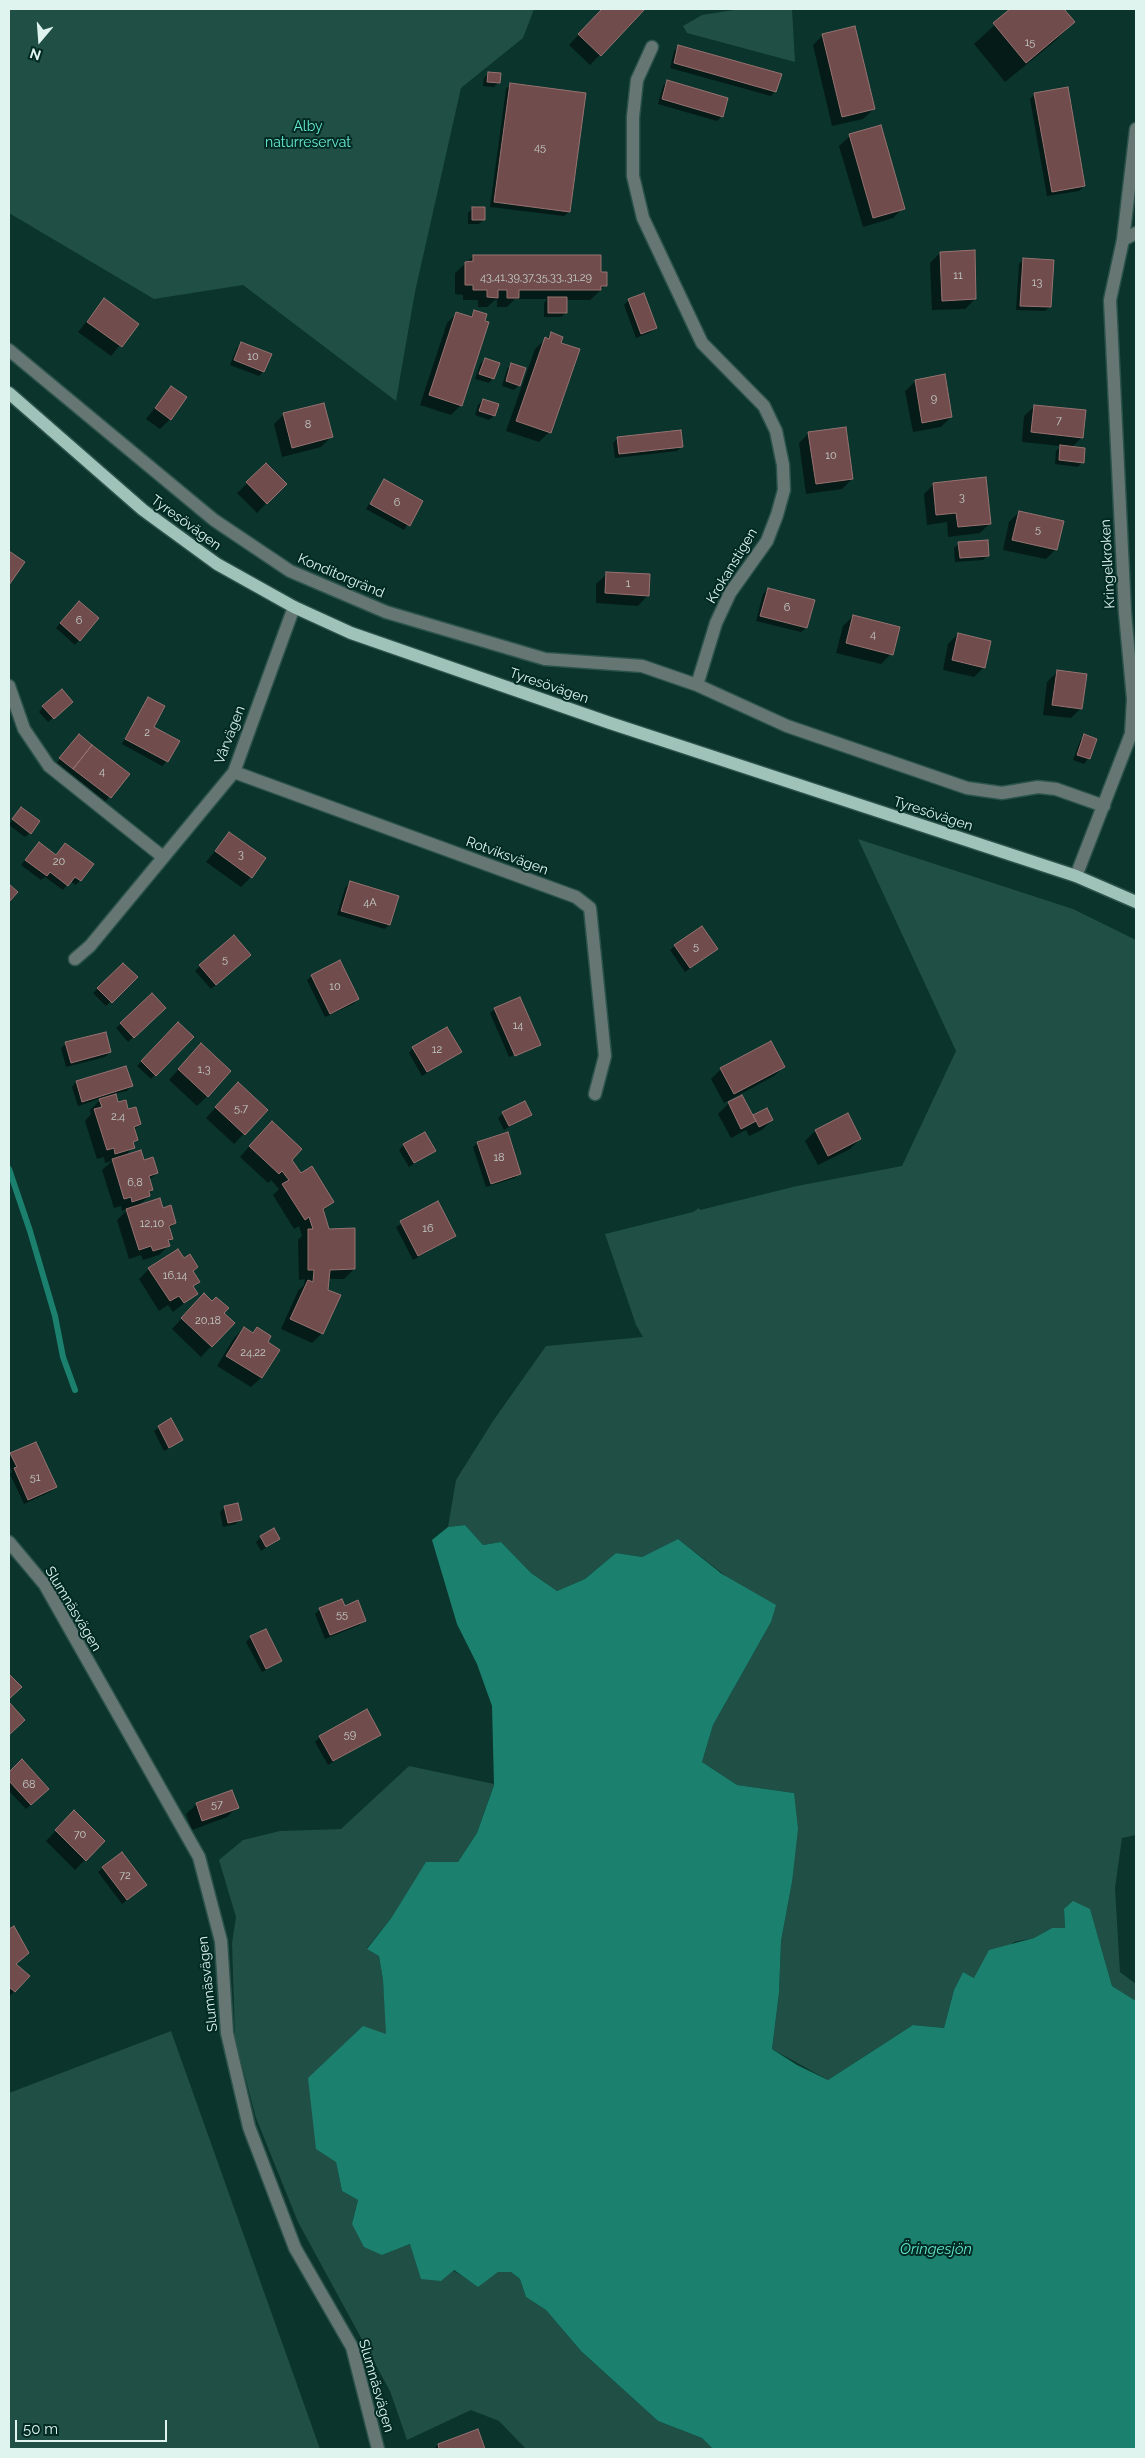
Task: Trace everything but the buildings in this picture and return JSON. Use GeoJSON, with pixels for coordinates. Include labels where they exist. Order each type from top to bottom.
{"type":"FeatureCollection","features":[{"type":"Feature","properties":{"kind":"main road","name":"Tyresövägen"},"geometry":{"type":"LineString","coordinates":[[9,393],[143,510],[217,564],[294,607],[352,633],[591,716],[1076,876],[1136,902]]}},
{"type":"Feature","properties":{"kind":"street","name":"Krokanstigen"},"geometry":{"type":"LineString","coordinates":[[652,47],[637,80],[633,117],[633,176],[643,218],[702,343],[764,406],[776,431],[783,465],[784,490],[767,541],[730,594],[716,624],[697,685]]}},
{"type":"Feature","properties":{"kind":"street","name":"Kringelkroken"},"geometry":{"type":"LineString","coordinates":[[1076,876],[1131,734],[1133,699],[1125,614],[1110,300],[1123,240],[1136,129]]}},
{"type":"Feature","properties":{"kind":"street"},"geometry":{"type":"LineString","coordinates":[[1123,240],[1136,233]]}},
{"type":"Feature","properties":{"kind":"street","name":"Konditorgränd"},"geometry":{"type":"LineString","coordinates":[[9,350],[214,520],[290,571],[386,612],[545,659],[642,666],[697,685]]}},
{"type":"Feature","properties":{"kind":"street","name":"Vårvägen"},"geometry":{"type":"LineString","coordinates":[[75,958],[90,946],[234,772],[294,607]]}},
{"type":"Feature","properties":{"kind":"street"},"geometry":{"type":"LineString","coordinates":[[697,685],[787,726],[967,788],[1002,793],[1038,787],[1056,789],[1104,806]]}},
{"type":"Feature","properties":{"kind":"street"},"geometry":{"type":"LineString","coordinates":[[9,686],[24,729],[50,766],[163,857]]}},
{"type":"Feature","properties":{"kind":"street","name":"Rotviksvägen"},"geometry":{"type":"LineString","coordinates":[[234,772],[576,897],[590,908],[605,1056],[595,1094]]}},
{"type":"Feature","properties":{"kind":"street","name":"Slumnäsvägen"},"geometry":{"type":"LineString","coordinates":[[9,1542],[45,1585],[199,1857],[221,1941],[227,2033],[248,2127],[295,2248],[352,2347],[378,2449]]}},
{"type":"Feature","properties":{"kind":"green space","name":"Alby naturreservat"},"geometry":{"type":"Polygon","coordinates":[[[9,9],[534,9],[523,38],[461,88],[415,292],[396,401],[243,285],[154,299],[9,213],[9,9]]]}},
{"type":"Feature","properties":{"kind":"green space"},"geometry":{"type":"Polygon","coordinates":[[[740,9],[792,9],[795,62],[687,33],[683,26],[702,15],[740,9]]]}},
{"type":"Feature","properties":{"kind":"green space"},"geometry":{"type":"Polygon","coordinates":[[[858,839],[1073,909],[1136,940],[1136,1835],[1122,1838],[1115,1888],[1120,1972],[1136,1984],[1136,2001],[1112,1986],[1090,1910],[1064,1909],[1065,1928],[1052,1928],[1034,1938],[1014,1942],[974,1978],[963,1972],[954,1990],[944,2028],[913,2025],[828,2080],[772,2049],[779,1993],[781,1941],[792,1882],[794,1793],[737,1785],[702,1762],[713,1725],[771,1622],[722,1573],[678,1539],[642,1557],[616,1553],[585,1579],[557,1591],[531,1573],[501,1542],[483,1545],[465,1525],[448,1527],[456,1480],[493,1421],[546,1346],[643,1337],[636,1325],[605,1234],[693,1212],[699,1208],[700,1210],[797,1186],[902,1166],[956,1051],[858,839]]]}},
{"type":"Feature","properties":{"kind":"green space"},"geometry":{"type":"Polygon","coordinates":[[[409,1766],[494,1784],[477,1833],[458,1862],[392,1917],[367,1948],[379,1956],[383,1980],[387,2034],[336,2162],[342,2191],[358,2200],[352,2224],[382,2255],[410,2244],[478,2286],[498,2272],[511,2272],[520,2279],[526,2297],[546,2310],[581,2351],[658,2421],[702,2438],[713,2449],[526,2449],[499,2421],[471,2410],[407,2440],[390,2391],[298,2222],[256,2118],[235,2038],[232,1943],[236,1917],[219,1860],[243,1840],[280,1831],[341,1829],[409,1766]]]}},
{"type":"Feature","properties":{"kind":"green space"},"geometry":{"type":"Polygon","coordinates":[[[171,2031],[320,2449],[9,2449],[9,2093],[171,2031]]]}},
{"type":"Feature","properties":{"kind":"water","name":"Öringesjön"},"geometry":{"type":"Polygon","coordinates":[[[465,1525],[483,1545],[501,1542],[531,1573],[557,1591],[585,1579],[616,1553],[642,1557],[678,1539],[722,1574],[776,1605],[771,1622],[713,1725],[702,1762],[737,1785],[794,1793],[798,1829],[792,1882],[781,1941],[779,1993],[772,2049],[797,2065],[828,2080],[913,2025],[944,2028],[954,1990],[963,1972],[974,1978],[989,1950],[1034,1938],[1052,1928],[1065,1928],[1064,1909],[1073,1901],[1090,1909],[1112,1986],[1136,2001],[1136,2449],[713,2449],[702,2438],[658,2421],[581,2351],[546,2310],[526,2297],[520,2279],[511,2272],[498,2272],[478,2287],[454,2270],[441,2281],[421,2279],[410,2244],[382,2255],[364,2247],[352,2224],[358,2200],[342,2191],[336,2162],[316,2149],[308,2078],[363,2026],[386,2034],[383,1980],[379,1956],[367,1949],[392,1917],[426,1862],[458,1862],[477,1833],[494,1785],[492,1706],[477,1664],[457,1624],[432,1540],[448,1527],[465,1525]]]}},
{"type":"Feature","properties":{"kind":"waterway"},"geometry":{"type":"LineString","coordinates":[[9,1169],[30,1231],[55,1316],[63,1357],[75,1390]]}}]}
